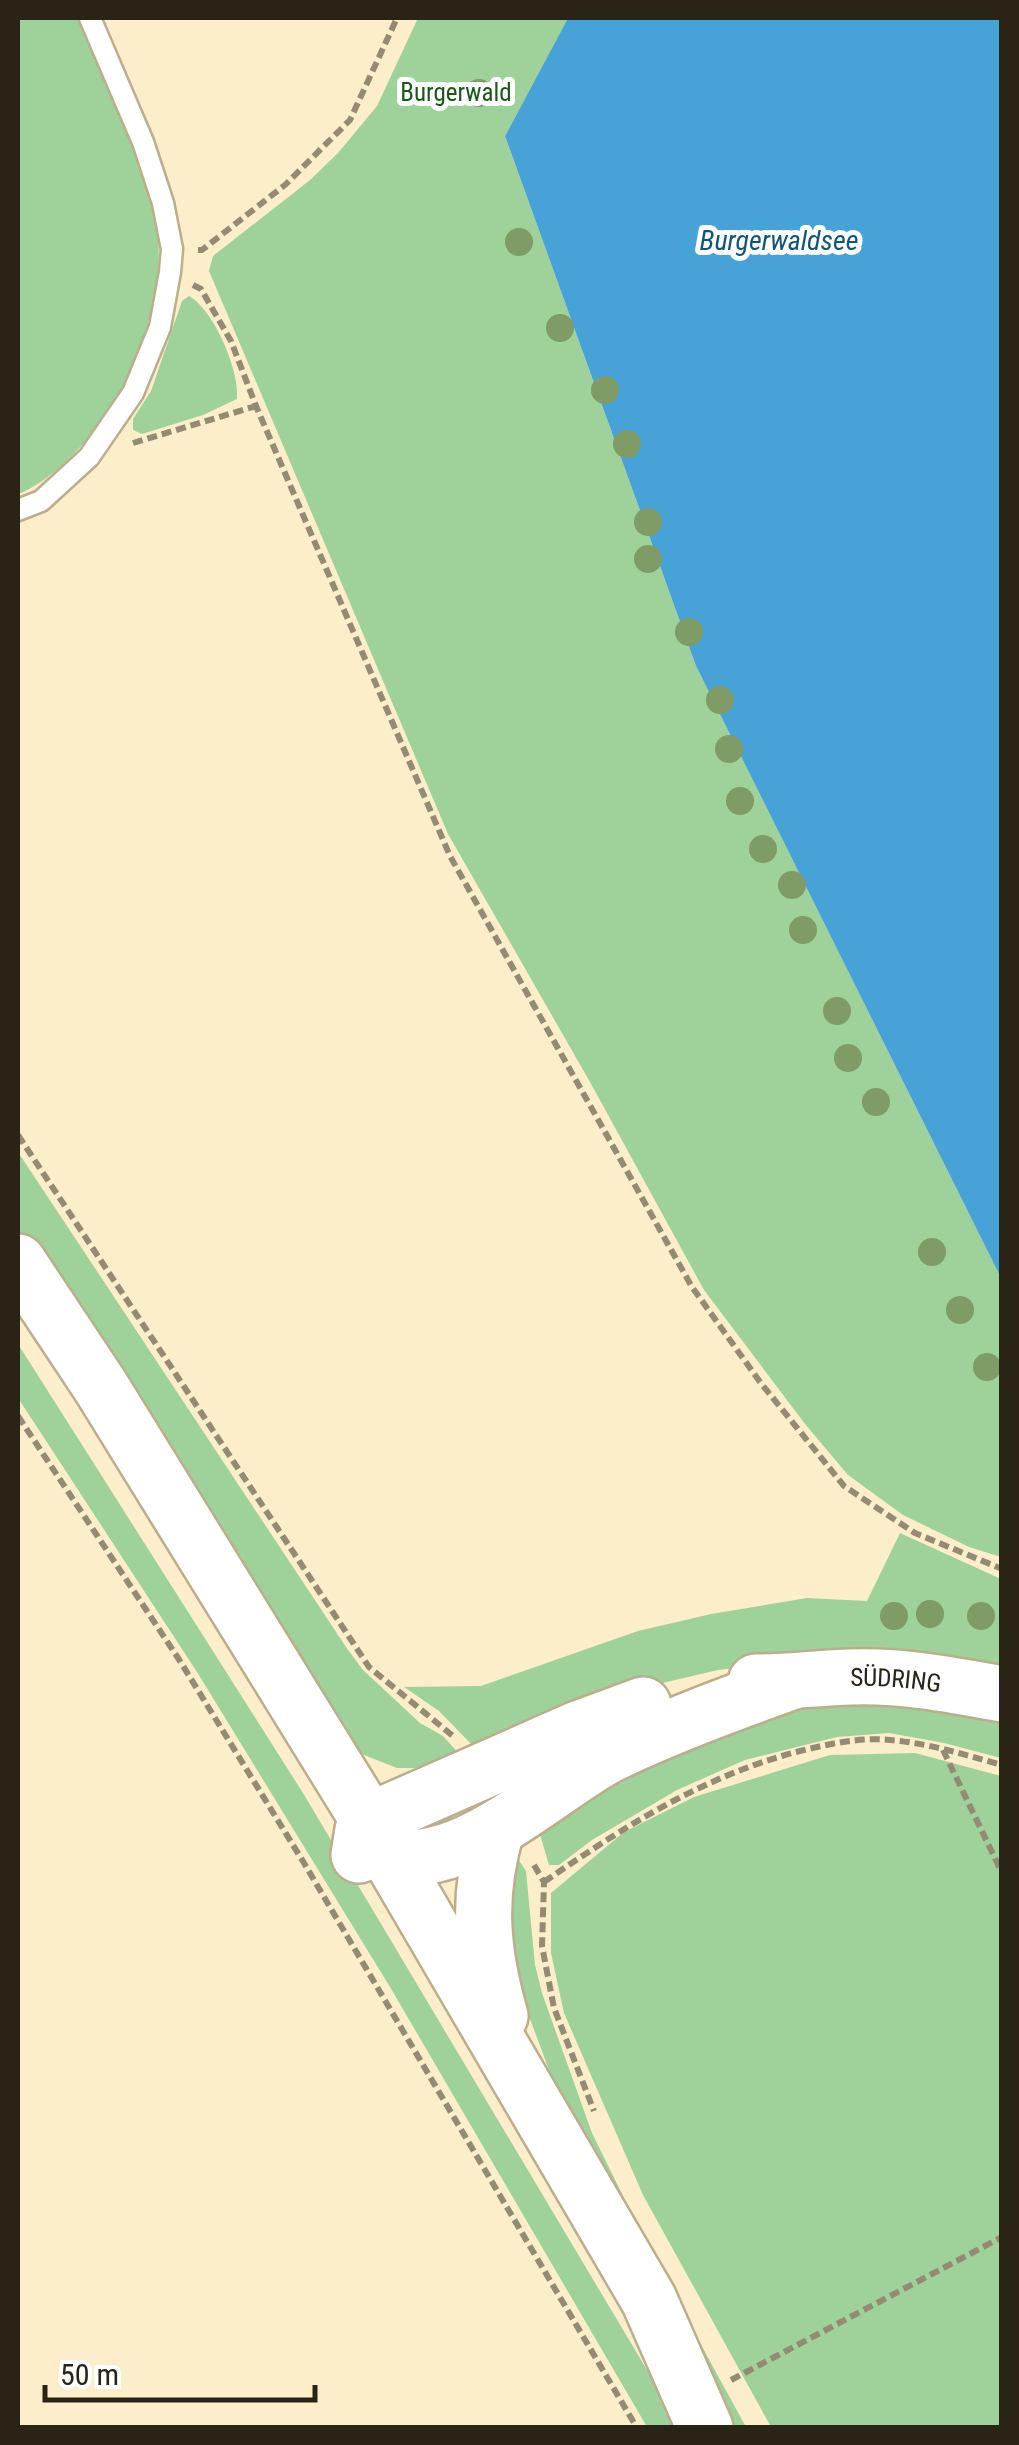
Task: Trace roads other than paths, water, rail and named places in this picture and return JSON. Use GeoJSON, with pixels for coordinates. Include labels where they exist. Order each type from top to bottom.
{"type":"FeatureCollection","features":[{"type":"Feature","properties":{"kind":"main road"},"geometry":{"type":"LineString","coordinates":[[18,1262],[111,1404],[372,1848],[610,2294],[714,2417]]}},
{"type":"Feature","properties":{"kind":"main road"},"geometry":{"type":"LineString","coordinates":[[18,1293],[520,2081],[650,2300],[714,2417]]}},
{"type":"Feature","properties":{"kind":"main road"},"geometry":{"type":"LineString","coordinates":[[18,1323],[102,1453],[372,1848],[406,1858],[425,1857],[466,1845],[502,1826],[597,1761],[664,1728],[791,1682]]}},
{"type":"Feature","properties":{"kind":"main road","name":"SÜDRING"},"geometry":{"type":"LineString","coordinates":[[791,1682],[854,1676],[956,1685],[1002,1694]]}},
{"type":"Feature","properties":{"kind":"main road"},"geometry":{"type":"LineString","coordinates":[[372,1848],[477,1772],[578,1728],[644,1705],[712,1688],[750,1682],[791,1682]]}},
{"type":"Feature","properties":{"kind":"main road"},"geometry":{"type":"LineString","coordinates":[[502,1826],[488,1860],[483,1904],[484,1949],[498,2012],[520,2081]]}},
{"type":"Feature","properties":{"kind":"lane"},"geometry":{"type":"LineString","coordinates":[[18,510],[41,501],[89,456],[133,394],[160,326],[170,272],[172,249],[163,202],[144,142],[90,18]]}},
{"type":"Feature","properties":{"kind":"water","name":"Burgerwaldsee"},"geometry":{"type":"Polygon","coordinates":[[[568,18],[1001,18],[1001,1278],[696,666],[505,136],[568,18]]]}},
{"type":"Feature","properties":{"kind":"park label","name":"Burgerwald"},"geometry":{"type":"Point","coordinates":[456,92]}}]}
